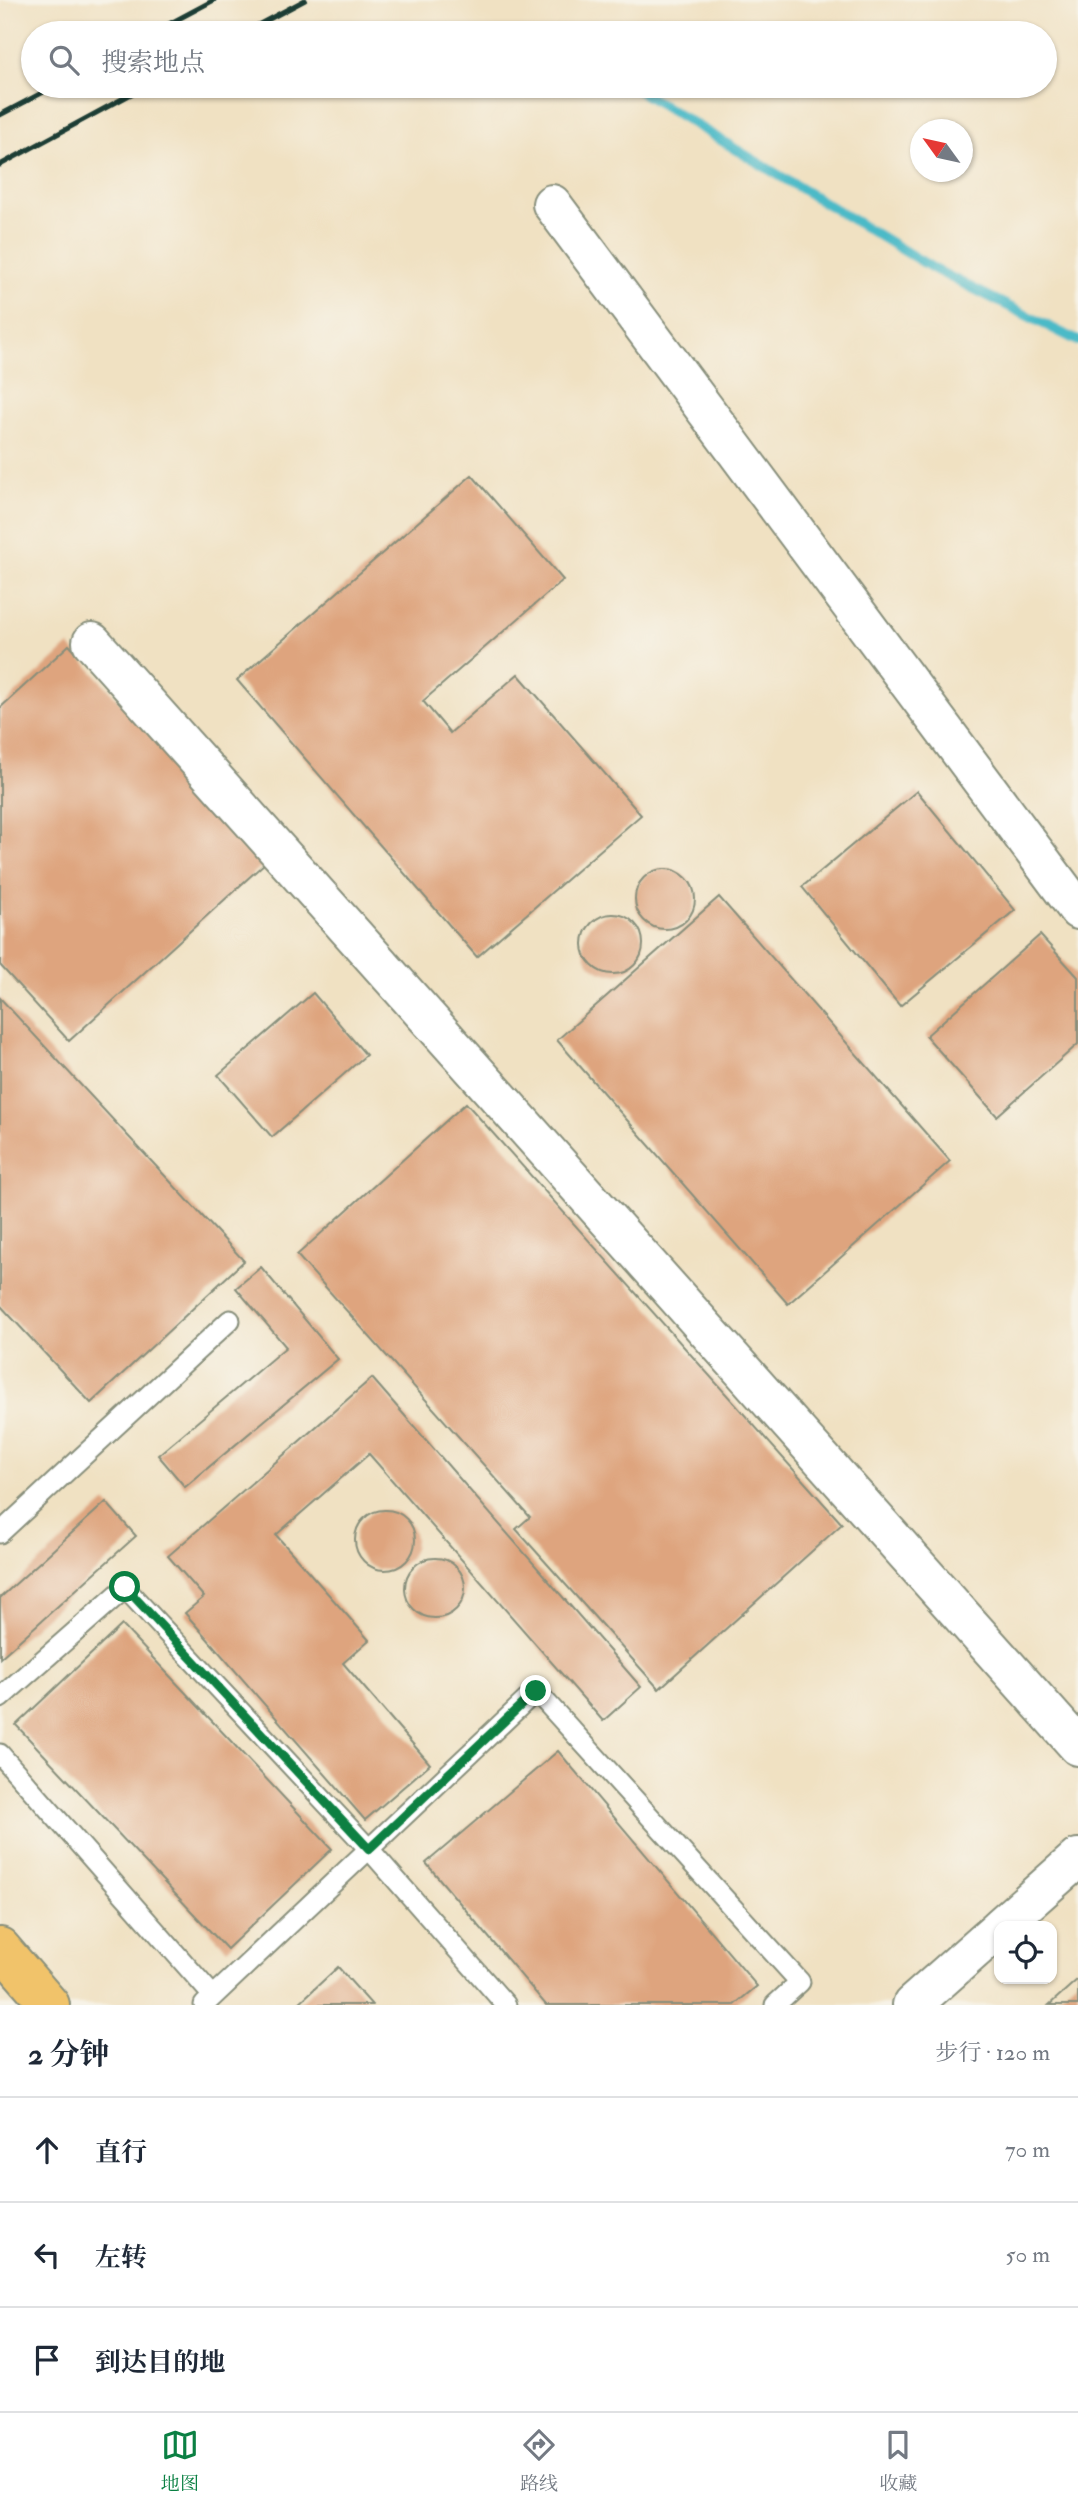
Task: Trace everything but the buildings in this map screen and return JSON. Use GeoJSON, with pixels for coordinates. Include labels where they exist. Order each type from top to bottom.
{"type":"FeatureCollection","features":[{"type":"Feature","properties":{"kind":"main road"},"geometry":{"type":"LineString","coordinates":[[0,1947],[50,2005]]}},
{"type":"Feature","properties":{"kind":"street"},"geometry":{"type":"LineString","coordinates":[[552,204],[1078,910]]}},
{"type":"Feature","properties":{"kind":"street"},"geometry":{"type":"LineString","coordinates":[[92,642],[1078,1746]]}},
{"type":"Feature","properties":{"kind":"street"},"geometry":{"type":"LineString","coordinates":[[1007,1921],[1078,1858]]}},
{"type":"Feature","properties":{"kind":"street"},"geometry":{"type":"LineString","coordinates":[[913,2005],[994,1932]]}},
{"type":"Feature","properties":{"kind":"lane"},"geometry":{"type":"LineString","coordinates":[[0,1533],[230,1320]]}},
{"type":"Feature","properties":{"kind":"lane"},"geometry":{"type":"LineString","coordinates":[[0,1698],[125,1587],[369,1849],[506,2005]]}},
{"type":"Feature","properties":{"kind":"lane"},"geometry":{"type":"LineString","coordinates":[[0,1754],[209,2001],[536,1691],[800,1982],[775,2005]]}},
{"type":"Feature","properties":{"kind":"waterway"},"geometry":{"type":"LineString","coordinates":[[651,98],[936,270],[1078,341]]}},
{"type":"Feature","properties":{"kind":"railway"},"geometry":{"type":"LineString","coordinates":[[175,21],[214,0]]}},
{"type":"Feature","properties":{"kind":"railway"},"geometry":{"type":"LineString","coordinates":[[266,21],[305,0]]}},
{"type":"Feature","properties":{"kind":"railway"},"geometry":{"type":"LineString","coordinates":[[0,115],[32,98]]}},
{"type":"Feature","properties":{"kind":"railway"},"geometry":{"type":"LineString","coordinates":[[0,165],[124,98]]}},
{"type":"Feature","properties":{"kind":"route"},"geometry":{"type":"LineString","coordinates":[[125,1587],[369,1849],[536,1691]]}}]}
